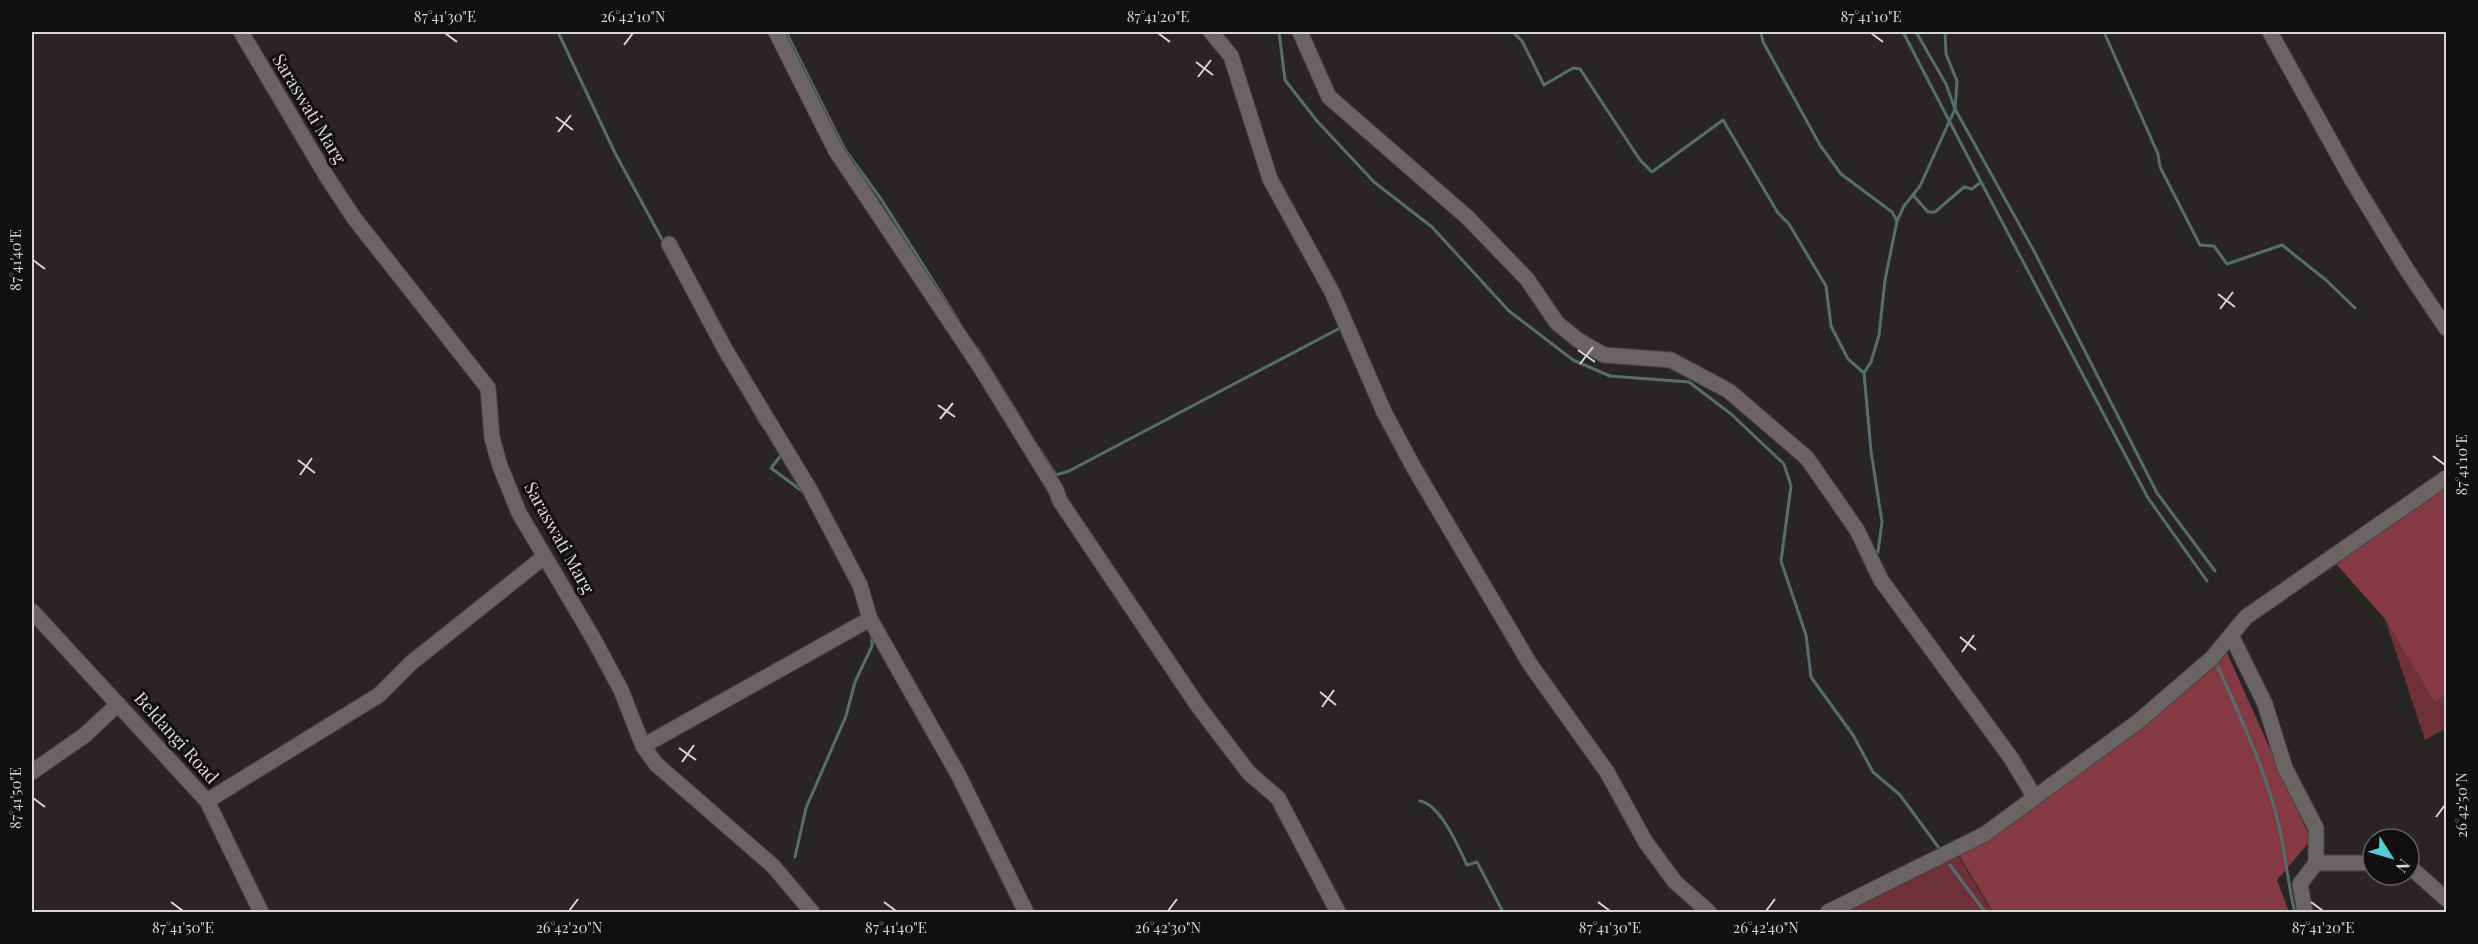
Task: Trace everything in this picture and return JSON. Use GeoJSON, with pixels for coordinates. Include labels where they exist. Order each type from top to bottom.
{"type":"FeatureCollection","features":[{"type":"Feature","properties":{"kind":"street","name":"Saraswati Marg"},"geometry":{"type":"LineString","coordinates":[[241,32],[354,218],[488,388],[492,438],[500,466],[519,513],[621,690],[643,746],[656,764],[773,866],[812,912]]}},
{"type":"Feature","properties":{"kind":"street"},"geometry":{"type":"LineString","coordinates":[[776,32],[836,151],[979,365],[1056,490],[1060,501],[1198,706],[1249,773],[1278,798],[1338,912]]}},
{"type":"Feature","properties":{"kind":"street"},"geometry":{"type":"LineString","coordinates":[[1211,32],[1231,56],[1270,179],[1332,292],[1384,412],[1414,468],[1530,664],[1607,772],[1645,841],[1675,882],[1709,912]]}},
{"type":"Feature","properties":{"kind":"street"},"geometry":{"type":"LineString","coordinates":[[1300,32],[1329,97],[1467,217],[1527,279],[1557,323],[1578,340],[1604,355],[1671,360],[1729,391],[1808,458],[1857,530],[1881,580],[2011,758],[2034,796]]}},
{"type":"Feature","properties":{"kind":"street"},"geometry":{"type":"LineString","coordinates":[[2270,32],[2352,180],[2407,270],[2446,328]]}},
{"type":"Feature","properties":{"kind":"street"},"geometry":{"type":"LineString","coordinates":[[669,244],[761,413],[810,490],[860,585],[870,619],[959,776],[1026,912]]}},
{"type":"Feature","properties":{"kind":"street"},"geometry":{"type":"LineString","coordinates":[[1828,912],[1890,879],[1956,851],[1985,834],[2139,721],[2212,658],[2256,610],[2446,478]]}},
{"type":"Feature","properties":{"kind":"street"},"geometry":{"type":"LineString","coordinates":[[207,801],[379,695],[411,663],[544,557]]}},
{"type":"Feature","properties":{"kind":"street","name":"Beldangi Road"},"geometry":{"type":"LineString","coordinates":[[32,611],[207,801],[261,912]]}},
{"type":"Feature","properties":{"kind":"street"},"geometry":{"type":"LineString","coordinates":[[643,746],[870,619]]}},
{"type":"Feature","properties":{"kind":"street"},"geometry":{"type":"LineString","coordinates":[[2231,635],[2265,704],[2285,768],[2316,828],[2316,863],[2300,884],[2305,912]]}},
{"type":"Feature","properties":{"kind":"street"},"geometry":{"type":"LineString","coordinates":[[32,772],[76,741],[118,704]]}},
{"type":"Feature","properties":{"kind":"street"},"geometry":{"type":"LineString","coordinates":[[2316,863],[2361,863]]}},
{"type":"Feature","properties":{"kind":"street"},"geometry":{"type":"LineString","coordinates":[[2421,877],[2446,899]]}},
{"type":"Feature","properties":{"kind":"shaded area"},"geometry":{"type":"Polygon","coordinates":[[[2446,478],[2446,694],[2435,702],[2385,619],[2331,558],[2446,478]]]}},
{"type":"Feature","properties":{"kind":"shaded area"},"geometry":{"type":"Polygon","coordinates":[[[2385,619],[2435,701],[2446,694],[2446,728],[2425,740],[2385,619]]]}},
{"type":"Feature","properties":{"kind":"shaded area"},"geometry":{"type":"Polygon","coordinates":[[[2223,644],[2311,840],[2277,880],[2289,912],[1993,912],[1957,852],[1986,835],[2223,644]]]}},
{"type":"Feature","properties":{"kind":"shaded area"},"geometry":{"type":"Polygon","coordinates":[[[1956,852],[1992,912],[1830,912],[1956,852]]]}},
{"type":"Feature","properties":{"kind":"waterway"},"geometry":{"type":"LineString","coordinates":[[558,32],[615,153],[664,243]]}},
{"type":"Feature","properties":{"kind":"waterway"},"geometry":{"type":"LineString","coordinates":[[786,32],[845,150],[881,199],[958,320]]}},
{"type":"Feature","properties":{"kind":"waterway"},"geometry":{"type":"LineString","coordinates":[[1279,32],[1285,80],[1317,121],[1374,182],[1432,227],[1509,311],[1573,360],[1610,376],[1689,382],[1731,414],[1784,464],[1791,486],[1781,561],[1806,635],[1811,677],[1853,735],[1873,772],[1900,795],[1939,848]]}},
{"type":"Feature","properties":{"kind":"waterway"},"geometry":{"type":"LineString","coordinates":[[1513,32],[1522,41],[1544,85],[1573,68],[1580,69],[1640,160],[1652,172],[1723,120],[1778,213],[1789,224],[1826,286],[1831,326],[1848,359],[1864,373]]}},
{"type":"Feature","properties":{"kind":"waterway"},"geometry":{"type":"LineString","coordinates":[[1761,32],[1763,42],[1820,145],[1841,174],[1892,212],[1897,221]]}},
{"type":"Feature","properties":{"kind":"waterway"},"geometry":{"type":"LineString","coordinates":[[1903,32],[1981,182]]}},
{"type":"Feature","properties":{"kind":"waterway"},"geometry":{"type":"LineString","coordinates":[[1916,32],[1946,84],[1955,109],[2034,251],[2157,493],[2215,571]]}},
{"type":"Feature","properties":{"kind":"waterway"},"geometry":{"type":"LineString","coordinates":[[1878,552],[1882,522],[1871,451],[1864,373],[1871,362],[1879,335],[1885,280],[1897,221],[1904,206],[1920,186],[1955,109],[1957,81],[1946,54],[1945,32]]}},
{"type":"Feature","properties":{"kind":"waterway"},"geometry":{"type":"LineString","coordinates":[[2104,32],[2158,154],[2160,167],[2200,245],[2214,246],[2227,264],[2282,245],[2326,280],[2355,308]]}},
{"type":"Feature","properties":{"kind":"waterway"},"geometry":{"type":"LineString","coordinates":[[1913,195],[1928,212],[1935,212],[1964,187],[1972,189],[1981,182],[2148,498],[2207,581]]}},
{"type":"Feature","properties":{"kind":"waterway"},"geometry":{"type":"LineString","coordinates":[[1038,447],[1056,475],[1069,471],[1342,327]]}},
{"type":"Feature","properties":{"kind":"waterway"},"geometry":{"type":"LineString","coordinates":[[977,348],[1024,424]]}},
{"type":"Feature","properties":{"kind":"waterway"},"geometry":{"type":"LineString","coordinates":[[752,408],[764,428]]}},
{"type":"Feature","properties":{"kind":"waterway"},"geometry":{"type":"LineString","coordinates":[[782,454],[771,468],[802,491]]}},
{"type":"Feature","properties":{"kind":"waterway"},"geometry":{"type":"LineString","coordinates":[[795,857],[806,808],[846,716],[855,682],[872,646],[872,634]]}},
{"type":"Feature","properties":{"kind":"waterway"},"geometry":{"type":"LineString","coordinates":[[2218,667],[2251,743],[2273,802],[2295,912]]}},
{"type":"Feature","properties":{"kind":"waterway"},"geometry":{"type":"LineString","coordinates":[[1420,801],[1428,804],[1442,819],[1467,865],[1477,862],[1503,912]]}},
{"type":"Feature","properties":{"kind":"waterway"},"geometry":{"type":"LineString","coordinates":[[1950,865],[1985,912]]}}]}
